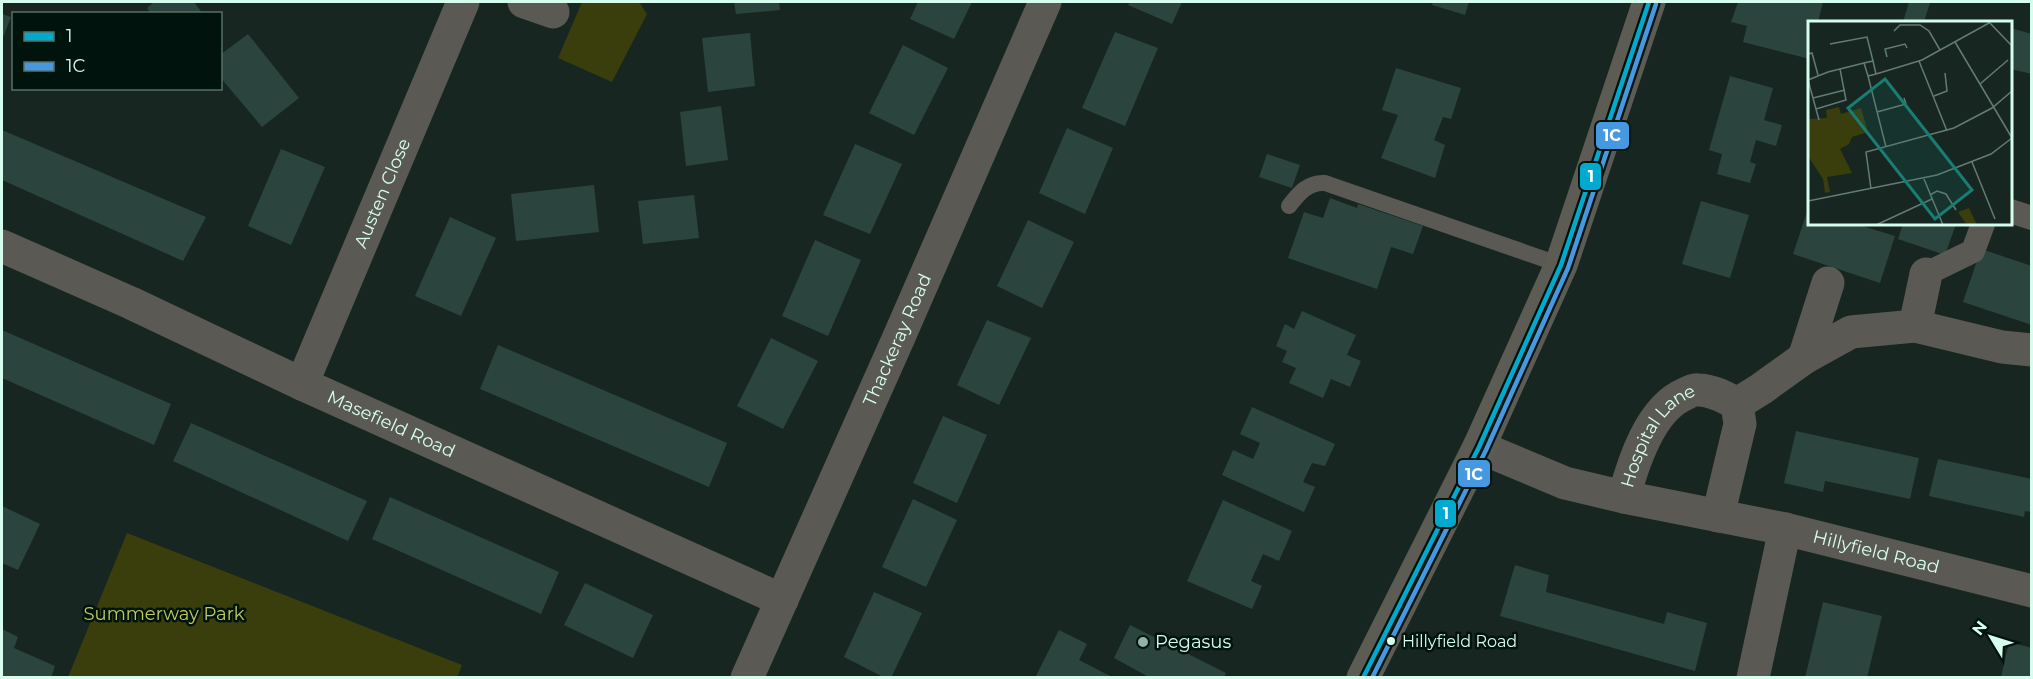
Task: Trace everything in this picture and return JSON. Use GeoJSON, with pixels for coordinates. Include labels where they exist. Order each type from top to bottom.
{"type":"FeatureCollection","features":[{"type":"Feature","properties":{"kind":"main road"},"geometry":{"type":"LineString","coordinates":[[1363,678],[1479,447],[1561,265],[1648,2]]}},
{"type":"Feature","properties":{"kind":"street","name":"Austen Close"},"geometry":{"type":"LineString","coordinates":[[302,384],[463,2]]}},
{"type":"Feature","properties":{"kind":"street","name":"Thackeray Road"},"geometry":{"type":"LineString","coordinates":[[747,678],[1046,2]]}},
{"type":"Feature","properties":{"kind":"street"},"geometry":{"type":"LineString","coordinates":[[2012,212],[2031,218]]}},
{"type":"Feature","properties":{"kind":"street"},"geometry":{"type":"LineString","coordinates":[[1915,326],[1926,274],[1973,251],[1983,225]]}},
{"type":"Feature","properties":{"kind":"street","name":"Masefield Road"},"geometry":{"type":"LineString","coordinates":[[2,246],[782,600]]}},
{"type":"Feature","properties":{"kind":"street"},"geometry":{"type":"LineString","coordinates":[[1804,358],[1828,283]]}},
{"type":"Feature","properties":{"kind":"street"},"geometry":{"type":"LineString","coordinates":[[1718,516],[1740,424],[1737,404],[1804,358],[1851,332],[1915,326],[2002,347],[2031,350]]}},
{"type":"Feature","properties":{"kind":"street","name":"Hospital Lane"},"geometry":{"type":"LineString","coordinates":[[1624,497],[1632,466],[1659,413],[1675,398],[1697,389],[1719,394],[1737,404]]}},
{"type":"Feature","properties":{"kind":"street","name":"Hillyfield Road"},"geometry":{"type":"LineString","coordinates":[[1479,447],[1565,483],[1785,529],[2031,591]]}},
{"type":"Feature","properties":{"kind":"street"},"geometry":{"type":"LineString","coordinates":[[1753,678],[1785,529]]}},
{"type":"Feature","properties":{"kind":"lane"},"geometry":{"type":"LineString","coordinates":[[1289,206],[1301,190],[1316,182],[1325,183],[1561,265]]}},
{"type":"Feature","properties":{"kind":"green space"},"geometry":{"type":"Polygon","coordinates":[[[582,2],[639,2],[647,14],[612,82],[558,58],[582,2]]]}},
{"type":"Feature","properties":{"kind":"green space","name":"Summerway Park"},"geometry":{"type":"Polygon","coordinates":[[[127,533],[462,665],[457,678],[68,677],[127,533]]]}},
{"type":"Feature","properties":{"kind":"building"},"geometry":{"type":"Polygon","coordinates":[[[154,2],[194,2],[202,12],[150,12],[147,8],[154,2]]]}},
{"type":"Feature","properties":{"kind":"building"},"geometry":{"type":"Polygon","coordinates":[[[734,2],[779,2],[780,10],[736,14],[734,2]]]}},
{"type":"Feature","properties":{"kind":"building"},"geometry":{"type":"Polygon","coordinates":[[[918,2],[972,2],[954,39],[910,19],[918,2]]]}},
{"type":"Feature","properties":{"kind":"building"},"geometry":{"type":"Polygon","coordinates":[[[1130,2],[1182,2],[1172,24],[1128,5],[1130,2]]]}},
{"type":"Feature","properties":{"kind":"building"},"geometry":{"type":"Polygon","coordinates":[[[1433,2],[1469,2],[1465,15],[1432,5],[1433,2]]]}},
{"type":"Feature","properties":{"kind":"building"},"geometry":{"type":"Polygon","coordinates":[[[1738,2],[1823,2],[1818,21],[1808,21],[1808,58],[1743,42],[1747,26],[1731,22],[1738,2]]]}},
{"type":"Feature","properties":{"kind":"building"},"geometry":{"type":"Polygon","coordinates":[[[1909,2],[1930,3],[1924,21],[1903,21],[1909,2]]]}},
{"type":"Feature","properties":{"kind":"building"},"geometry":{"type":"Polygon","coordinates":[[[2,14],[11,17],[2,40],[2,14]]]}},
{"type":"Feature","properties":{"kind":"building"},"geometry":{"type":"Polygon","coordinates":[[[2012,29],[2032,34],[2032,74],[2012,69],[2012,29]]]}},
{"type":"Feature","properties":{"kind":"building"},"geometry":{"type":"Polygon","coordinates":[[[1115,32],[1158,48],[1125,126],[1082,108],[1115,32]]]}},
{"type":"Feature","properties":{"kind":"building"},"geometry":{"type":"Polygon","coordinates":[[[750,33],[755,86],[708,92],[702,38],[750,33]]]}},
{"type":"Feature","properties":{"kind":"building"},"geometry":{"type":"Polygon","coordinates":[[[248,34],[299,98],[262,127],[222,79],[222,54],[248,34]]]}},
{"type":"Feature","properties":{"kind":"building"},"geometry":{"type":"Polygon","coordinates":[[[903,45],[948,68],[914,135],[869,113],[903,45]]]}},
{"type":"Feature","properties":{"kind":"building"},"geometry":{"type":"Polygon","coordinates":[[[1396,68],[1461,88],[1451,119],[1443,117],[1434,140],[1445,145],[1435,178],[1381,158],[1398,115],[1382,110],[1396,68]]]}},
{"type":"Feature","properties":{"kind":"building"},"geometry":{"type":"Polygon","coordinates":[[[1730,76],[1773,88],[1764,120],[1782,125],[1776,146],[1756,140],[1750,162],[1756,164],[1750,183],[1717,174],[1722,154],[1709,150],[1730,76]]]}},
{"type":"Feature","properties":{"kind":"building"},"geometry":{"type":"Polygon","coordinates":[[[721,106],[728,160],[686,166],[680,112],[721,106]]]}},
{"type":"Feature","properties":{"kind":"building"},"geometry":{"type":"Polygon","coordinates":[[[1067,128],[1113,148],[1085,214],[1039,193],[1067,128]]]}},
{"type":"Feature","properties":{"kind":"building"},"geometry":{"type":"Polygon","coordinates":[[[2,130],[206,217],[183,261],[2,180],[2,130]]]}},
{"type":"Feature","properties":{"kind":"building"},"geometry":{"type":"Polygon","coordinates":[[[855,144],[902,164],[870,234],[823,215],[855,144]]]}},
{"type":"Feature","properties":{"kind":"building"},"geometry":{"type":"Polygon","coordinates":[[[281,149],[325,167],[291,245],[248,226],[281,149]]]}},
{"type":"Feature","properties":{"kind":"building"},"geometry":{"type":"Polygon","coordinates":[[[1267,154],[1300,165],[1292,188],[1259,177],[1267,154]]]}},
{"type":"Feature","properties":{"kind":"building"},"geometry":{"type":"Polygon","coordinates":[[[594,185],[599,232],[516,241],[511,194],[594,185]]]}},
{"type":"Feature","properties":{"kind":"building"},"geometry":{"type":"Polygon","coordinates":[[[694,195],[699,238],[643,244],[638,201],[694,195]]]}},
{"type":"Feature","properties":{"kind":"building"},"geometry":{"type":"Polygon","coordinates":[[[1330,198],[1357,208],[1358,204],[1423,226],[1413,254],[1391,247],[1377,289],[1288,258],[1304,212],[1323,218],[1330,198]]]}},
{"type":"Feature","properties":{"kind":"building"},"geometry":{"type":"Polygon","coordinates":[[[1701,201],[1749,215],[1730,278],[1682,264],[1701,201]]]}},
{"type":"Feature","properties":{"kind":"building"},"geometry":{"type":"Polygon","coordinates":[[[1808,209],[1808,225],[1859,225],[1895,236],[1880,283],[1793,254],[1808,209]]]}},
{"type":"Feature","properties":{"kind":"building"},"geometry":{"type":"Polygon","coordinates":[[[450,217],[496,238],[461,316],[415,296],[450,217]]]}},
{"type":"Feature","properties":{"kind":"building"},"geometry":{"type":"Polygon","coordinates":[[[1028,220],[1074,242],[1042,308],[997,286],[1028,220]]]}},
{"type":"Feature","properties":{"kind":"building"},"geometry":{"type":"Polygon","coordinates":[[[1903,225],[1956,225],[1945,255],[1898,239],[1903,225]]]}},
{"type":"Feature","properties":{"kind":"building"},"geometry":{"type":"Polygon","coordinates":[[[815,240],[861,260],[828,336],[782,316],[815,240]]]}},
{"type":"Feature","properties":{"kind":"building"},"geometry":{"type":"Polygon","coordinates":[[[1981,249],[2032,266],[2032,325],[1963,302],[1981,249]]]}},
{"type":"Feature","properties":{"kind":"building"},"geometry":{"type":"Polygon","coordinates":[[[1302,311],[1356,335],[1347,355],[1361,361],[1350,387],[1331,379],[1323,398],[1289,383],[1296,368],[1282,362],[1287,351],[1276,346],[1285,324],[1294,329],[1302,311]]]}},
{"type":"Feature","properties":{"kind":"building"},"geometry":{"type":"Polygon","coordinates":[[[987,320],[1031,338],[999,405],[957,385],[987,320]]]}},
{"type":"Feature","properties":{"kind":"building"},"geometry":{"type":"Polygon","coordinates":[[[2,330],[171,404],[154,445],[2,378],[2,330]]]}},
{"type":"Feature","properties":{"kind":"building"},"geometry":{"type":"Polygon","coordinates":[[[771,338],[818,361],[783,429],[737,406],[771,338]]]}},
{"type":"Feature","properties":{"kind":"building"},"geometry":{"type":"Polygon","coordinates":[[[498,345],[727,443],[709,487],[480,389],[498,345]]]}},
{"type":"Feature","properties":{"kind":"building"},"geometry":{"type":"Polygon","coordinates":[[[1252,407],[1335,444],[1325,466],[1312,463],[1303,482],[1315,487],[1304,512],[1222,475],[1233,450],[1253,459],[1260,443],[1240,434],[1252,407]]]}},
{"type":"Feature","properties":{"kind":"building"},"geometry":{"type":"Polygon","coordinates":[[[943,416],[987,435],[957,503],[913,483],[943,416]]]}},
{"type":"Feature","properties":{"kind":"building"},"geometry":{"type":"Polygon","coordinates":[[[191,423],[367,501],[348,541],[173,461],[191,423]]]}},
{"type":"Feature","properties":{"kind":"building"},"geometry":{"type":"Polygon","coordinates":[[[1796,431],[1919,458],[1910,499],[1825,481],[1823,492],[1784,483],[1796,431]]]}},
{"type":"Feature","properties":{"kind":"building"},"geometry":{"type":"Polygon","coordinates":[[[1938,459],[2032,479],[2032,512],[2025,511],[2024,517],[1929,496],[1938,459]]]}},
{"type":"Feature","properties":{"kind":"building"},"geometry":{"type":"Polygon","coordinates":[[[390,497],[559,572],[541,614],[372,539],[390,497]]]}},
{"type":"Feature","properties":{"kind":"building"},"geometry":{"type":"Polygon","coordinates":[[[913,499],[957,520],[926,587],[882,567],[913,499]]]}},
{"type":"Feature","properties":{"kind":"building"},"geometry":{"type":"Polygon","coordinates":[[[1223,500],[1292,531],[1279,561],[1263,554],[1251,581],[1262,586],[1252,609],[1187,581],[1223,500]]]}},
{"type":"Feature","properties":{"kind":"building"},"geometry":{"type":"Polygon","coordinates":[[[2,506],[40,524],[18,570],[2,563],[2,506]]]}},
{"type":"Feature","properties":{"kind":"building"},"geometry":{"type":"Polygon","coordinates":[[[1515,565],[1549,575],[1546,592],[1664,624],[1667,612],[1707,623],[1695,671],[1500,616],[1515,565]]]}},
{"type":"Feature","properties":{"kind":"building"},"geometry":{"type":"Polygon","coordinates":[[[585,583],[653,615],[633,658],[564,625],[585,583]]]}},
{"type":"Feature","properties":{"kind":"building"},"geometry":{"type":"Polygon","coordinates":[[[874,592],[922,613],[891,678],[885,678],[844,657],[874,592]]]}},
{"type":"Feature","properties":{"kind":"building"},"geometry":{"type":"Polygon","coordinates":[[[1823,602],[1882,616],[1867,678],[1805,678],[1823,602]]]}},
{"type":"Feature","properties":{"kind":"building","name":"Pegasus"},"geometry":{"type":"Polygon","coordinates":[[[1130,625],[1226,673],[1224,678],[1146,678],[1147,676],[1114,658],[1130,625]]]}},
{"type":"Feature","properties":{"kind":"building"},"geometry":{"type":"Polygon","coordinates":[[[2,629],[18,637],[14,648],[55,666],[51,678],[2,678],[2,629]]]}},
{"type":"Feature","properties":{"kind":"building","name":"Pegasus"},"geometry":{"type":"Polygon","coordinates":[[[1059,630],[1087,644],[1079,660],[1114,678],[1035,678],[1059,630]]]}},
{"type":"Feature","properties":{"kind":"building"},"geometry":{"type":"Polygon","coordinates":[[[2009,642],[2032,648],[2032,678],[2001,677],[2009,642]]]}},
{"type":"Feature","properties":{"kind":"transit line","name":"1"},"geometry":{"type":"LineString","coordinates":[[1363,678],[1479,447],[1561,265],[1649,2]]}},
{"type":"Feature","properties":{"kind":"transit line","name":"1C"},"geometry":{"type":"LineString","coordinates":[[1372,678],[1486,450],[1568,268],[1656,4]]}},
{"type":"Feature","properties":{"kind":"place","name":"Hillyfield Road"},"geometry":{"type":"Point","coordinates":[1391,641]}},
{"type":"Feature","properties":{"kind":"place","name":"Pegasus"},"geometry":{"type":"Point","coordinates":[1143,642]}}]}
